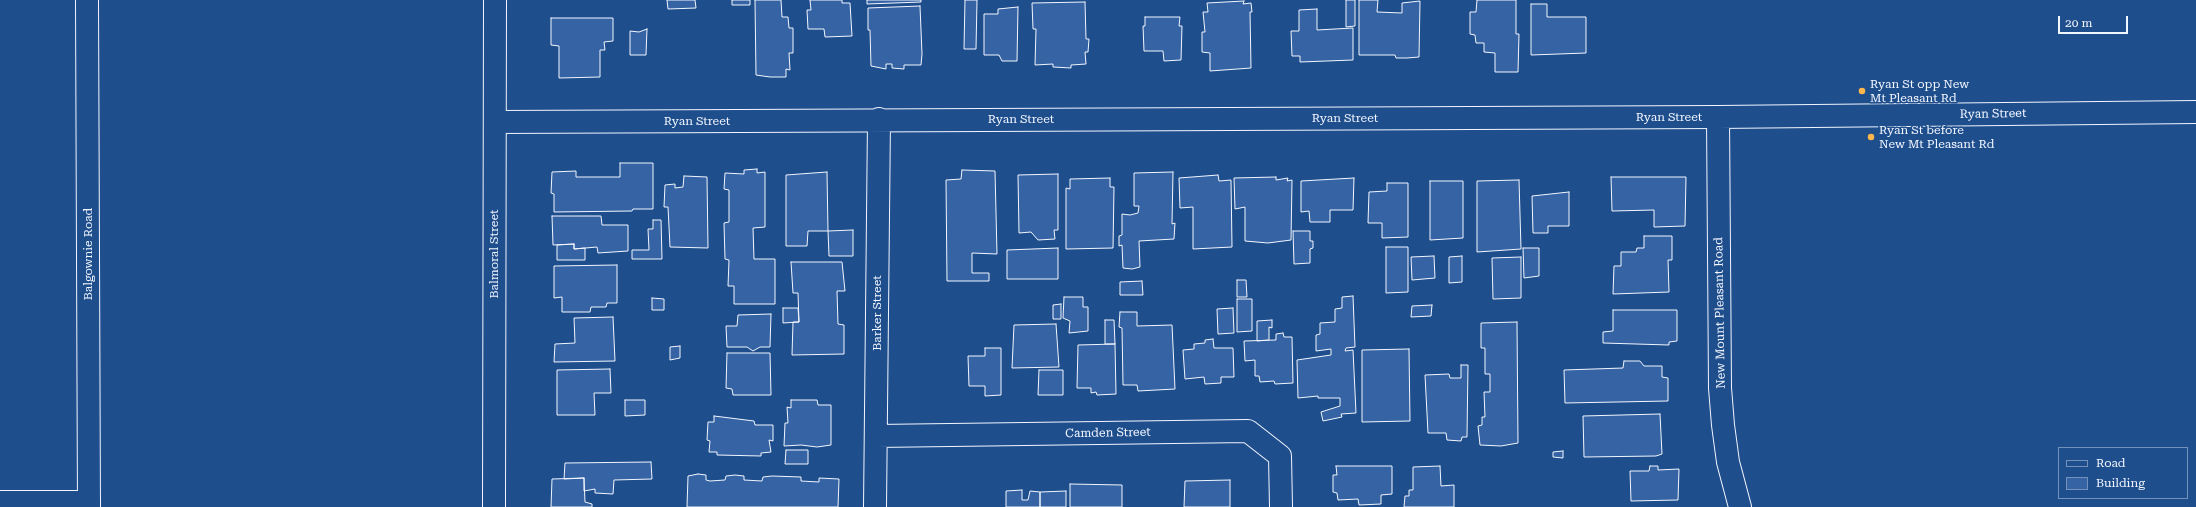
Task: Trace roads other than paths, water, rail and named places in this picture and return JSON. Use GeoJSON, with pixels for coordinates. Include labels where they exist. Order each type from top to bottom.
{"type":"FeatureCollection","features":[{"type":"Feature","properties":{"kind":"street","name":"Balgownie Road"},"geometry":{"type":"LineString","coordinates":[[87,0],[89,504]]}},
{"type":"Feature","properties":{"kind":"street","name":"Balmoral Street"},"geometry":{"type":"LineString","coordinates":[[494,507],[495,0]]}},
{"type":"Feature","properties":{"kind":"street","name":"Ryan Street"},"geometry":{"type":"LineString","coordinates":[[495,122],[879,119],[1718,117],[2196,112]]}},
{"type":"Feature","properties":{"kind":"street","name":"New Mount Pleasant Road"},"geometry":{"type":"LineString","coordinates":[[1718,117],[1721,395],[1728,462],[1740,507]]}},
{"type":"Feature","properties":{"kind":"street","name":"Barker Street"},"geometry":{"type":"LineString","coordinates":[[875,507],[879,119]]}},
{"type":"Feature","properties":{"kind":"street","name":"Camden Street"},"geometry":{"type":"LineString","coordinates":[[876,436],[1248,431],[1280,456],[1281,507]]}},
{"type":"Feature","properties":{"kind":"street"},"geometry":{"type":"LineString","coordinates":[[0,502],[89,504]]}},
{"type":"Feature","properties":{"kind":"place","name":"Ryan St opp New Mt Pleasant Rd"},"geometry":{"type":"Point","coordinates":[1862,91]}},
{"type":"Feature","properties":{"kind":"place","name":"Ryan St before New Mt Pleasant Rd"},"geometry":{"type":"Point","coordinates":[1871,137]}}]}
